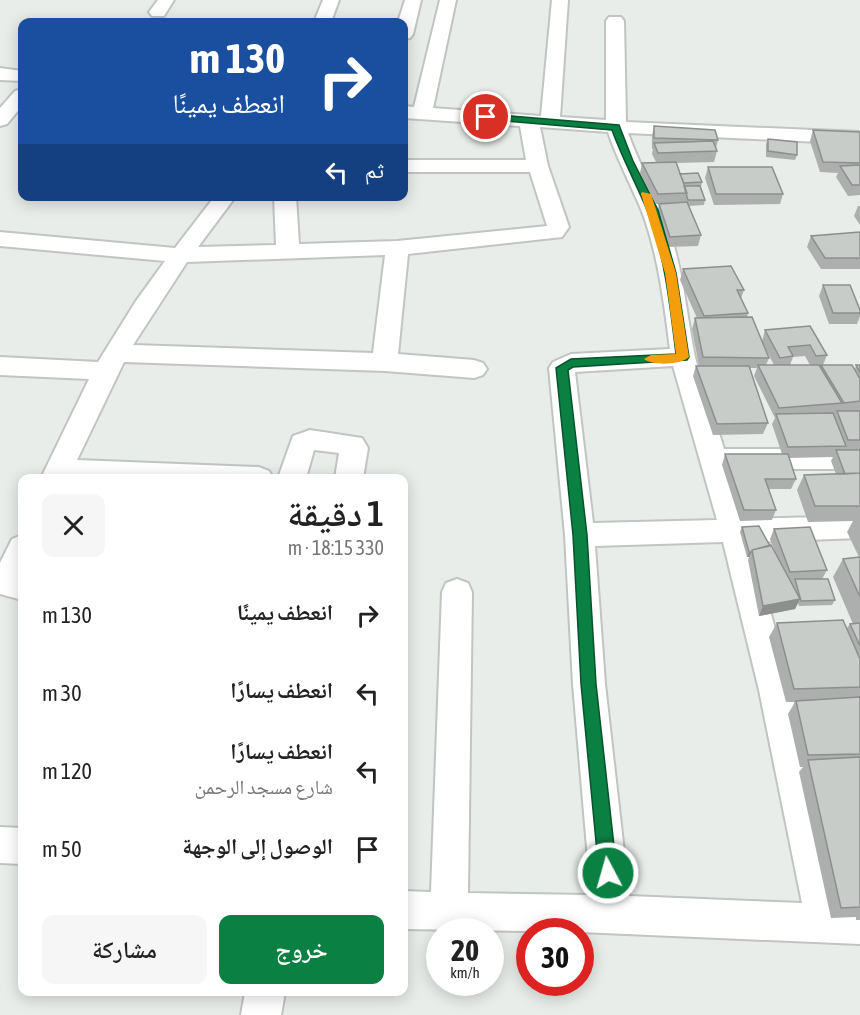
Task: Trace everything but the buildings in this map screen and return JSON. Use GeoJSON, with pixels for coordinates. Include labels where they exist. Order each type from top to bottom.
{"type":"FeatureCollection","features":[{"type":"Feature","properties":{"kind":"street"},"geometry":{"type":"LineString","coordinates":[[324,18],[331,0]]}},
{"type":"Feature","properties":{"kind":"street"},"geometry":{"type":"LineString","coordinates":[[408,19],[413,0]]}},
{"type":"Feature","properties":{"kind":"street"},"geometry":{"type":"LineString","coordinates":[[448,0],[413,113],[528,119],[616,127],[860,138]]}},
{"type":"Feature","properties":{"kind":"street"},"geometry":{"type":"LineString","coordinates":[[550,121],[560,0]]}},
{"type":"Feature","properties":{"kind":"street"},"geometry":{"type":"LineString","coordinates":[[408,910],[842,924],[736,529],[714,459],[694,368],[662,243],[652,210],[628,161],[616,127],[615,21]]}},
{"type":"Feature","properties":{"kind":"street"},"geometry":{"type":"LineString","coordinates":[[0,74],[18,76]]}},
{"type":"Feature","properties":{"kind":"street"},"geometry":{"type":"LineString","coordinates":[[0,120],[18,100]]}},
{"type":"Feature","properties":{"kind":"street"},"geometry":{"type":"LineString","coordinates":[[0,239],[180,255],[397,248],[556,231],[558,227],[538,166],[528,119]]}},
{"type":"Feature","properties":{"kind":"street"},"geometry":{"type":"LineString","coordinates":[[408,166],[538,166]]}},
{"type":"Feature","properties":{"kind":"street"},"geometry":{"type":"LineString","coordinates":[[57,474],[111,362],[133,323],[180,255],[222,201]]}},
{"type":"Feature","properties":{"kind":"street"},"geometry":{"type":"LineString","coordinates":[[285,201],[288,251]]}},
{"type":"Feature","properties":{"kind":"street"},"geometry":{"type":"LineString","coordinates":[[385,363],[397,248]]}},
{"type":"Feature","properties":{"kind":"street"},"geometry":{"type":"LineString","coordinates":[[0,366],[111,362],[385,363],[474,369]]}},
{"type":"Feature","properties":{"kind":"street"},"geometry":{"type":"LineString","coordinates":[[612,915],[589,684],[580,535],[562,368],[571,363],[694,368]]}},
{"type":"Feature","properties":{"kind":"street"},"geometry":{"type":"LineString","coordinates":[[293,474],[303,443],[310,440],[352,445],[349,474]]}},
{"type":"Feature","properties":{"kind":"street"},"geometry":{"type":"LineString","coordinates":[[714,459],[860,459]]}},
{"type":"Feature","properties":{"kind":"street"},"geometry":{"type":"LineString","coordinates":[[580,535],[860,527]]}},
{"type":"Feature","properties":{"kind":"street"},"geometry":{"type":"LineString","coordinates":[[18,556],[7,580],[10,585],[18,586]]}},
{"type":"Feature","properties":{"kind":"street"},"geometry":{"type":"LineString","coordinates":[[449,911],[457,592]]}},
{"type":"Feature","properties":{"kind":"street"},"geometry":{"type":"LineString","coordinates":[[762,632],[795,631]]}},
{"type":"Feature","properties":{"kind":"street"},"geometry":{"type":"LineString","coordinates":[[0,845],[18,846]]}},
{"type":"Feature","properties":{"kind":"street"},"geometry":{"type":"LineString","coordinates":[[261,1015],[264,996]]}},
{"type":"Feature","properties":{"kind":"slow traffic"},"geometry":{"type":"LineString","coordinates":[[646,194],[670,273],[683,357],[651,359]]}},
{"type":"Feature","properties":{"kind":"route"},"geometry":{"type":"LineString","coordinates":[[486,117],[616,127],[628,161],[652,210],[670,273],[676,306],[683,357],[571,363],[562,368],[561,374],[580,535],[589,684],[608,873]]}}]}
